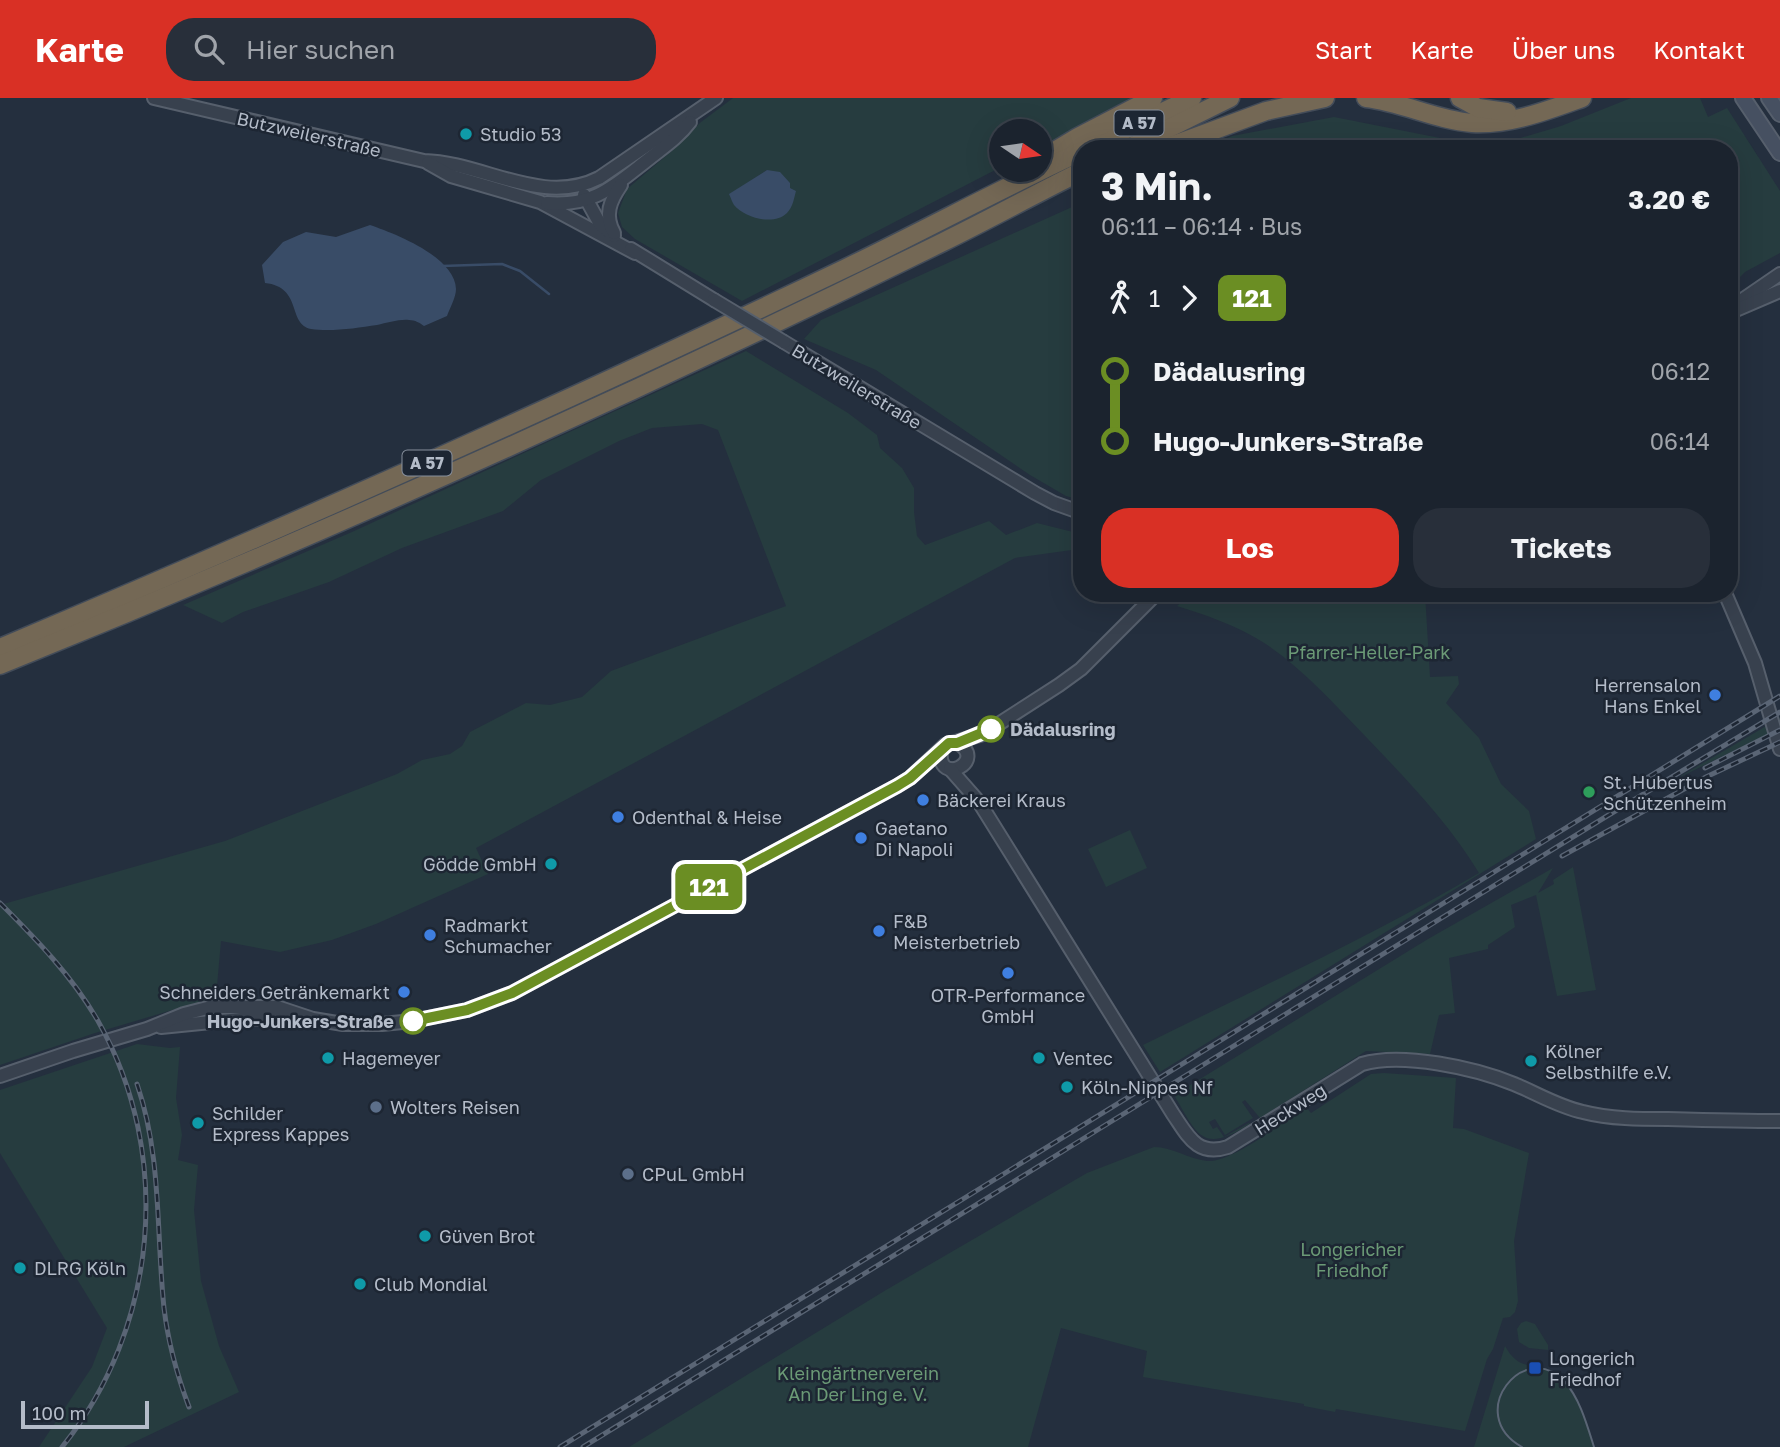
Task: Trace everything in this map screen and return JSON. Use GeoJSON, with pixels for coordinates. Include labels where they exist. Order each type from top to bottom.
{"type":"FeatureCollection","features":[{"type":"Feature","properties":{"kind":"highway"},"geometry":{"type":"LineString","coordinates":[[1052,153],[1153,98]]}},
{"type":"Feature","properties":{"kind":"highway","name":"A 57"},"geometry":{"type":"LineString","coordinates":[[1104,140],[1192,98]]}},
{"type":"Feature","properties":{"kind":"highway","name":"A 57"},"geometry":{"type":"LineString","coordinates":[[1145,140],[1230,98]]}},
{"type":"Feature","properties":{"kind":"highway"},"geometry":{"type":"LineString","coordinates":[[1179,140],[1265,98]]}},
{"type":"Feature","properties":{"kind":"highway"},"geometry":{"type":"LineString","coordinates":[[1186,140],[1266,111],[1325,98]]}},
{"type":"Feature","properties":{"kind":"highway"},"geometry":{"type":"LineString","coordinates":[[1366,98],[1471,122],[1525,118],[1582,98]]}},
{"type":"Feature","properties":{"kind":"highway"},"geometry":{"type":"LineString","coordinates":[[1460,98],[1478,108],[1500,112],[1521,109],[1554,98]]}},
{"type":"Feature","properties":{"kind":"highway","name":"A 57"},"geometry":{"type":"LineString","coordinates":[[0,648],[522,421],[849,267],[1073,155]]}},
{"type":"Feature","properties":{"kind":"highway","name":"A 57"},"geometry":{"type":"LineString","coordinates":[[0,665],[155,603],[529,438],[945,241],[1073,176]]}},
{"type":"Feature","properties":{"kind":"highway","name":"A 57"},"geometry":{"type":"LineString","coordinates":[[990,194],[1007,182]]}},
{"type":"Feature","properties":{"kind":"highway"},"geometry":{"type":"LineString","coordinates":[[1030,197],[1073,186]]}},
{"type":"Feature","properties":{"kind":"main road"},"geometry":{"type":"LineString","coordinates":[[1743,98],[1780,153]]}},
{"type":"Feature","properties":{"kind":"main road"},"geometry":{"type":"LineString","coordinates":[[1769,98],[1780,114]]}},
{"type":"Feature","properties":{"kind":"street","name":"Butzweilerstraße"},"geometry":{"type":"LineString","coordinates":[[154,98],[424,161],[444,161],[537,187],[567,186],[585,194],[600,224],[635,253],[1035,493],[1073,510]]}},
{"type":"Feature","properties":{"kind":"street"},"geometry":{"type":"LineString","coordinates":[[592,229],[584,218],[585,194],[612,170],[716,98]]}},
{"type":"Feature","properties":{"kind":"street"},"geometry":{"type":"LineString","coordinates":[[540,202],[607,191],[674,140],[703,107]]}},
{"type":"Feature","properties":{"kind":"street","name":"Butzweilerstraße"},"geometry":{"type":"LineString","coordinates":[[424,161],[451,176],[540,202],[635,253]]}},
{"type":"Feature","properties":{"kind":"street"},"geometry":{"type":"LineString","coordinates":[[618,239],[610,225],[608,214],[612,198],[627,176]]}},
{"type":"Feature","properties":{"kind":"street"},"geometry":{"type":"LineString","coordinates":[[1738,304],[1780,274]]}},
{"type":"Feature","properties":{"kind":"street"},"geometry":{"type":"LineString","coordinates":[[1738,307],[1780,291]]}},
{"type":"Feature","properties":{"kind":"street"},"geometry":{"type":"LineString","coordinates":[[0,1076],[211,1007],[277,1007],[313,1019],[343,1024],[413,1021],[467,1010],[512,993],[910,778],[949,743],[983,734],[1027,708],[1081,670],[1148,602]]}},
{"type":"Feature","properties":{"kind":"street"},"geometry":{"type":"LineString","coordinates":[[1730,602],[1755,663],[1780,749]]}},
{"type":"Feature","properties":{"kind":"street"},"geometry":{"type":"LineString","coordinates":[[910,778],[948,768],[959,768],[983,734]]}},
{"type":"Feature","properties":{"kind":"street"},"geometry":{"type":"LineString","coordinates":[[957,743],[965,749],[966,758]]}},
{"type":"Feature","properties":{"kind":"street"},"geometry":{"type":"LineString","coordinates":[[941,751],[940,760],[948,768]]}},
{"type":"Feature","properties":{"kind":"street","name":"Heckweg"},"geometry":{"type":"LineString","coordinates":[[966,758],[969,778],[979,802],[1187,1136],[1202,1148],[1215,1150],[1228,1147],[1362,1064],[1377,1060],[1469,1069],[1515,1084],[1580,1112],[1650,1119],[1780,1121]]}},
{"type":"Feature","properties":{"kind":"street","name":"Heckweg"},"geometry":{"type":"LineString","coordinates":[[948,768],[979,802]]}},
{"type":"Feature","properties":{"kind":"green space"},"geometry":{"type":"Polygon","coordinates":[[[733,98],[1131,98],[1052,141],[1052,119],[989,119],[989,173],[742,301],[635,239],[622,227],[618,213],[627,189],[701,122],[733,98]],[[767,170],[729,195],[790,188],[790,183],[767,170]]]}},
{"type":"Feature","properties":{"kind":"green space"},"geometry":{"type":"Polygon","coordinates":[[[1631,98],[1700,98],[1708,117],[1727,108],[1780,191],[1780,253],[1745,272],[1738,279],[1738,140],[1514,140],[1561,126],[1631,98]]]}},
{"type":"Feature","properties":{"kind":"green space"},"geometry":{"type":"Polygon","coordinates":[[[1334,117],[1460,140],[1223,140],[1232,136],[1334,117]]]}},
{"type":"Feature","properties":{"kind":"green space"},"geometry":{"type":"Polygon","coordinates":[[[1073,207],[1073,498],[1030,475],[876,370],[804,339],[821,320],[1073,207]]]}},
{"type":"Feature","properties":{"kind":"green space"},"geometry":{"type":"Polygon","coordinates":[[[746,351],[848,413],[877,435],[880,448],[902,468],[914,488],[917,536],[925,545],[989,521],[1006,535],[1037,523],[1073,532],[1073,550],[1015,558],[476,848],[488,874],[376,924],[332,940],[280,952],[221,941],[216,997],[0,1065],[0,905],[225,841],[397,774],[422,760],[450,754],[462,746],[470,732],[526,703],[550,705],[582,697],[611,671],[786,606],[718,430],[702,424],[652,428],[619,441],[541,480],[503,511],[402,548],[329,582],[243,612],[222,623],[183,605],[352,532],[746,351]]]}},
{"type":"Feature","properties":{"kind":"green space","name":"Pfarrer-Heller-Park"},"geometry":{"type":"Polygon","coordinates":[[[1182,602],[1426,602],[1430,677],[1458,676],[1459,684],[1446,703],[1479,738],[1501,784],[1529,811],[1536,839],[1160,1072],[1143,1045],[1355,941],[1479,873],[1427,803],[1317,686],[1290,662],[1251,635],[1177,606],[1182,602]]]}},
{"type":"Feature","properties":{"kind":"green space"},"geometry":{"type":"Polygon","coordinates":[[[1780,718],[1780,728],[1674,780],[1780,718]]]}},
{"type":"Feature","properties":{"kind":"green space"},"geometry":{"type":"Polygon","coordinates":[[[1130,830],[1147,868],[1106,887],[1088,849],[1130,830]]]}},
{"type":"Feature","properties":{"kind":"green space"},"geometry":{"type":"Polygon","coordinates":[[[1573,867],[1596,990],[1557,996],[1536,895],[1511,905],[1515,927],[1488,945],[1488,949],[1449,958],[1455,1013],[1439,1015],[1430,1054],[1366,1051],[1260,1118],[1245,1100],[1242,1102],[1253,1118],[1225,1135],[1215,1119],[1209,1122],[1213,1129],[1217,1127],[1224,1137],[1211,1139],[1203,1136],[1189,1121],[1174,1095],[1428,939],[1553,868],[1538,893],[1554,884],[1553,880],[1573,867]]]}},
{"type":"Feature","properties":{"kind":"green space"},"geometry":{"type":"Polygon","coordinates":[[[137,1044],[180,1047],[176,1098],[182,1135],[178,1160],[198,1165],[194,1210],[201,1281],[219,1346],[239,1392],[124,1447],[39,1447],[92,1367],[107,1328],[0,1153],[0,1090],[137,1044]]]}},
{"type":"Feature","properties":{"kind":"green space","name":"Longericher Friedhof"},"geometry":{"type":"Polygon","coordinates":[[[1371,1074],[1456,1078],[1453,1128],[1464,1129],[1529,1153],[1514,1241],[1518,1301],[1515,1312],[1510,1317],[1503,1318],[1465,1431],[1336,1409],[1335,1412],[1304,1404],[1143,1377],[1147,1351],[1061,1328],[1028,1447],[629,1447],[886,1290],[1087,1173],[1154,1147],[1200,1160],[1218,1160],[1244,1148],[1306,1107],[1311,1113],[1371,1074]]]}},
{"type":"Feature","properties":{"kind":"green space"},"geometry":{"type":"Polygon","coordinates":[[[1526,1321],[1535,1324],[1548,1345],[1548,1350],[1529,1348],[1519,1342],[1517,1329],[1526,1321]]]}},
{"type":"Feature","properties":{"kind":"green space"},"geometry":{"type":"Polygon","coordinates":[[[1505,1346],[1516,1360],[1548,1370],[1564,1380],[1576,1397],[1594,1447],[1474,1447],[1505,1346]]]}},
{"type":"Feature","properties":{"kind":"water"},"geometry":{"type":"Polygon","coordinates":[[[767,170],[780,172],[790,183],[790,188],[796,191],[787,213],[767,220],[752,217],[739,210],[729,194],[767,170]]]}},
{"type":"Feature","properties":{"kind":"water"},"geometry":{"type":"Polygon","coordinates":[[[370,225],[422,248],[446,267],[453,277],[456,289],[447,316],[424,326],[405,320],[335,330],[304,326],[285,291],[265,283],[262,265],[283,242],[306,232],[336,237],[370,225]]]}},
{"type":"Feature","properties":{"kind":"waterway"},"geometry":{"type":"LineString","coordinates":[[442,266],[502,264],[520,271],[549,294]]}},
{"type":"Feature","properties":{"kind":"tram line"},"geometry":{"type":"LineString","coordinates":[[1522,1447],[1505,1433],[1498,1417],[1499,1400],[1506,1385],[1518,1374],[1533,1369],[1549,1371],[1565,1382],[1575,1396],[1594,1447]]}},
{"type":"Feature","properties":{"kind":"railway"},"geometry":{"type":"LineString","coordinates":[[560,1447],[1780,696]]}},
{"type":"Feature","properties":{"kind":"railway"},"geometry":{"type":"LineString","coordinates":[[583,1447],[1780,712]]}},
{"type":"Feature","properties":{"kind":"railway"},"geometry":{"type":"LineString","coordinates":[[1705,768],[1780,730]]}},
{"type":"Feature","properties":{"kind":"railway"},"geometry":{"type":"LineString","coordinates":[[1562,856],[1706,777],[1780,742]]}},
{"type":"Feature","properties":{"kind":"railway"},"geometry":{"type":"LineString","coordinates":[[0,903],[65,974],[98,1021],[122,1073],[138,1127],[145,1183],[144,1240],[136,1295],[119,1349],[94,1400],[62,1447]]}},
{"type":"Feature","properties":{"kind":"railway"},"geometry":{"type":"LineString","coordinates":[[137,1084],[151,1139],[166,1321],[189,1407]]}},
{"type":"Feature","properties":{"kind":"bus line","name":"121"},"geometry":{"type":"LineString","coordinates":[[413,1021],[467,1010],[512,993],[897,786],[910,778],[949,743],[957,743],[991,729]]}},
{"type":"Feature","properties":{"kind":"place","name":"Studio 53"},"geometry":{"type":"Point","coordinates":[466,134]}},
{"type":"Feature","properties":{"kind":"place","name":"Herrensalon Hans Enkel"},"geometry":{"type":"Point","coordinates":[1715,695]}},
{"type":"Feature","properties":{"kind":"place","name":"Dädalusring"},"geometry":{"type":"Point","coordinates":[991,729]}},
{"type":"Feature","properties":{"kind":"place","name":"St. Hubertus Schützenheim"},"geometry":{"type":"Point","coordinates":[1589,792]}},
{"type":"Feature","properties":{"kind":"place","name":"Bäckerei Kraus"},"geometry":{"type":"Point","coordinates":[923,800]}},
{"type":"Feature","properties":{"kind":"place","name":"Odenthal & Heise"},"geometry":{"type":"Point","coordinates":[618,817]}},
{"type":"Feature","properties":{"kind":"place","name":"Gaetano Di Napoli"},"geometry":{"type":"Point","coordinates":[861,838]}},
{"type":"Feature","properties":{"kind":"place","name":"Gödde GmbH"},"geometry":{"type":"Point","coordinates":[551,864]}},
{"type":"Feature","properties":{"kind":"place","name":"F&B Meisterbetrieb"},"geometry":{"type":"Point","coordinates":[879,931]}},
{"type":"Feature","properties":{"kind":"place","name":"Radmarkt Schumacher"},"geometry":{"type":"Point","coordinates":[430,935]}},
{"type":"Feature","properties":{"kind":"place","name":"OTR-Performance GmbH"},"geometry":{"type":"Point","coordinates":[1008,973]}},
{"type":"Feature","properties":{"kind":"place","name":"Schneiders Getränkemarkt"},"geometry":{"type":"Point","coordinates":[404,992]}},
{"type":"Feature","properties":{"kind":"place","name":"Hugo-Junkers-Straße"},"geometry":{"type":"Point","coordinates":[413,1021]}},
{"type":"Feature","properties":{"kind":"place","name":"Hagemeyer"},"geometry":{"type":"Point","coordinates":[328,1058]}},
{"type":"Feature","properties":{"kind":"place","name":"Ventec"},"geometry":{"type":"Point","coordinates":[1039,1058]}},
{"type":"Feature","properties":{"kind":"place","name":"Kölner Selbsthilfe e.V."},"geometry":{"type":"Point","coordinates":[1531,1061]}},
{"type":"Feature","properties":{"kind":"place","name":"Köln-Nippes Nf"},"geometry":{"type":"Point","coordinates":[1067,1087]}},
{"type":"Feature","properties":{"kind":"place","name":"Wolters Reisen"},"geometry":{"type":"Point","coordinates":[376,1107]}},
{"type":"Feature","properties":{"kind":"place","name":"Schilder Express Kappes"},"geometry":{"type":"Point","coordinates":[198,1123]}},
{"type":"Feature","properties":{"kind":"place","name":"CPuL GmbH"},"geometry":{"type":"Point","coordinates":[628,1174]}},
{"type":"Feature","properties":{"kind":"place","name":"Güven Brot"},"geometry":{"type":"Point","coordinates":[425,1236]}},
{"type":"Feature","properties":{"kind":"place","name":"DLRG Köln"},"geometry":{"type":"Point","coordinates":[20,1268]}},
{"type":"Feature","properties":{"kind":"place","name":"Club Mondial"},"geometry":{"type":"Point","coordinates":[360,1284]}},
{"type":"Feature","properties":{"kind":"place","name":"Longerich Friedhof"},"geometry":{"type":"Point","coordinates":[1535,1368]}},
{"type":"Feature","properties":{"kind":"park label","name":"Kleingärtnerverein An Der Ling e. V."},"geometry":{"type":"Point","coordinates":[858,1383]}}]}
